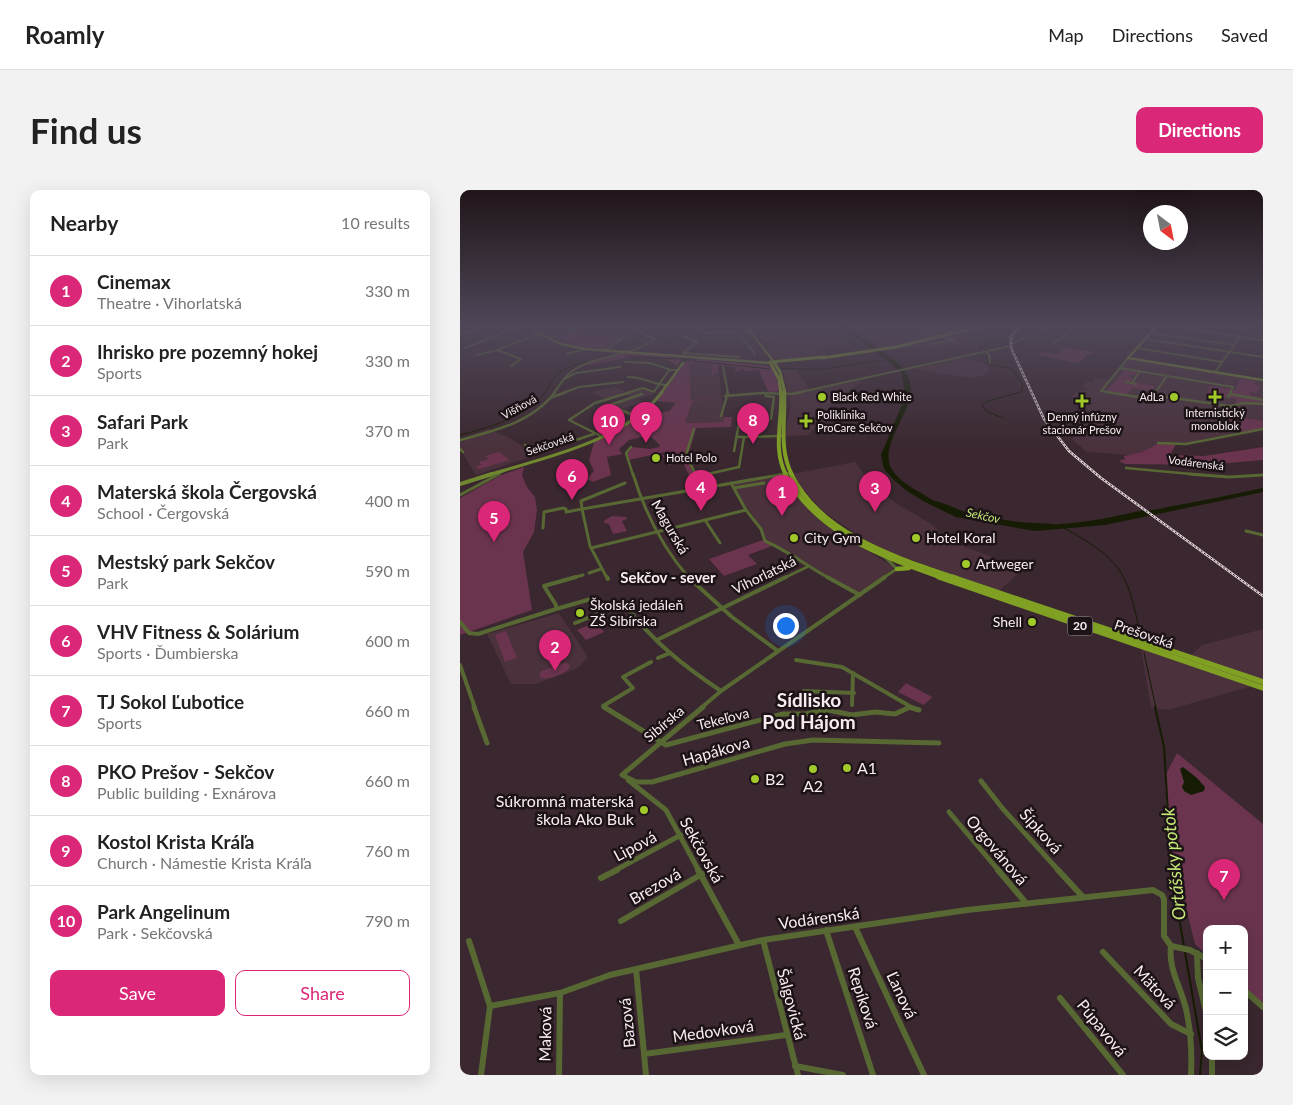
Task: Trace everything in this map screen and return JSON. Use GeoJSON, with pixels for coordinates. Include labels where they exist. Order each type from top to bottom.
{"type":"FeatureCollection","features":[{"type":"Feature","properties":{"kind":"main road","name":"20"},"geometry":{"type":"LineString","coordinates":[[774,368],[782,393]]}},
{"type":"Feature","properties":{"kind":"main road","name":"20"},"geometry":{"type":"LineString","coordinates":[[779,370],[785,385],[782,393],[780,436],[786,474],[802,499],[822,519],[853,540],[884,556],[906,563]]}},
{"type":"Feature","properties":{"kind":"main road","name":"20"},"geometry":{"type":"LineString","coordinates":[[786,474],[829,519],[864,542],[906,563]]}},
{"type":"Feature","properties":{"kind":"main road","name":"Prešovská"},"geometry":{"type":"LineString","coordinates":[[906,563],[912,568],[1263,688]]}},
{"type":"Feature","properties":{"kind":"main road","name":"Prešovská"},"geometry":{"type":"LineString","coordinates":[[906,563],[1263,682]]}},
{"type":"Feature","properties":{"kind":"main road"},"geometry":{"type":"LineString","coordinates":[[896,569],[912,568]]}},
{"type":"Feature","properties":{"kind":"street","name":"Višňová"},"geometry":{"type":"LineString","coordinates":[[460,440],[508,425],[524,417],[550,398],[562,380],[570,372],[577,368]]}},
{"type":"Feature","properties":{"kind":"street"},"geometry":{"type":"LineString","coordinates":[[570,372],[576,373],[610,368]]}},
{"type":"Feature","properties":{"kind":"street"},"geometry":{"type":"LineString","coordinates":[[664,368],[677,370]]}},
{"type":"Feature","properties":{"kind":"street"},"geometry":{"type":"LineString","coordinates":[[721,416],[728,395],[723,368]]}},
{"type":"Feature","properties":{"kind":"street"},"geometry":{"type":"LineString","coordinates":[[728,395],[782,393],[916,368]]}},
{"type":"Feature","properties":{"kind":"street"},"geometry":{"type":"LineString","coordinates":[[1120,368],[1101,391],[1151,399],[1167,376]]}},
{"type":"Feature","properties":{"kind":"street"},"geometry":{"type":"LineString","coordinates":[[1122,368],[1233,387],[1229,396],[1263,400]]}},
{"type":"Feature","properties":{"kind":"street"},"geometry":{"type":"LineString","coordinates":[[1192,368],[1263,380]]}},
{"type":"Feature","properties":{"kind":"street"},"geometry":{"type":"LineString","coordinates":[[1215,372],[1218,368]]}},
{"type":"Feature","properties":{"kind":"street"},"geometry":{"type":"LineString","coordinates":[[601,436],[570,421],[571,418],[595,403],[643,388],[652,392],[669,370]]}},
{"type":"Feature","properties":{"kind":"street","name":"Sekčovská"},"geometry":{"type":"LineString","coordinates":[[461,483],[601,436],[637,417],[658,399],[677,370]]}},
{"type":"Feature","properties":{"kind":"street"},"geometry":{"type":"LineString","coordinates":[[1132,384],[1140,371]]}},
{"type":"Feature","properties":{"kind":"street"},"geometry":{"type":"LineString","coordinates":[[562,380],[576,373]]}},
{"type":"Feature","properties":{"kind":"street"},"geometry":{"type":"LineString","coordinates":[[628,377],[642,377],[659,385],[668,385]]}},
{"type":"Feature","properties":{"kind":"street"},"geometry":{"type":"LineString","coordinates":[[550,398],[579,387],[623,382]]}},
{"type":"Feature","properties":{"kind":"street"},"geometry":{"type":"LineString","coordinates":[[1126,382],[1136,384]]}},
{"type":"Feature","properties":{"kind":"street"},"geometry":{"type":"LineString","coordinates":[[766,393],[766,396],[774,397],[771,419]]}},
{"type":"Feature","properties":{"kind":"street"},"geometry":{"type":"LineString","coordinates":[[637,417],[610,405],[642,394]]}},
{"type":"Feature","properties":{"kind":"street"},"geometry":{"type":"LineString","coordinates":[[1154,395],[1230,406]]}},
{"type":"Feature","properties":{"kind":"street"},"geometry":{"type":"LineString","coordinates":[[1223,408],[1250,403],[1263,404]]}},
{"type":"Feature","properties":{"kind":"street"},"geometry":{"type":"LineString","coordinates":[[734,451],[739,423]]}},
{"type":"Feature","properties":{"kind":"street"},"geometry":{"type":"LineString","coordinates":[[694,429],[686,454],[702,488]]}},
{"type":"Feature","properties":{"kind":"street"},"geometry":{"type":"LineString","coordinates":[[1158,443],[1186,444],[1263,429]]}},
{"type":"Feature","properties":{"kind":"street"},"geometry":{"type":"LineString","coordinates":[[525,445],[537,453],[594,434]]}},
{"type":"Feature","properties":{"kind":"street"},"geometry":{"type":"LineString","coordinates":[[737,437],[780,436]]}},
{"type":"Feature","properties":{"kind":"street"},"geometry":{"type":"LineString","coordinates":[[708,474],[739,467],[744,437]]}},
{"type":"Feature","properties":{"kind":"street"},"geometry":{"type":"LineString","coordinates":[[630,447],[626,454],[641,499]]}},
{"type":"Feature","properties":{"kind":"street"},"geometry":{"type":"LineString","coordinates":[[460,495],[484,480],[525,463]]}},
{"type":"Feature","properties":{"kind":"street","name":"Vodárenská"},"geometry":{"type":"LineString","coordinates":[[1126,468],[1162,469],[1214,477],[1263,475]]}},
{"type":"Feature","properties":{"kind":"street"},"geometry":{"type":"LineString","coordinates":[[776,475],[786,474]]}},
{"type":"Feature","properties":{"kind":"street"},"geometry":{"type":"LineString","coordinates":[[543,528],[542,514],[545,511],[561,508],[565,509],[566,512],[786,474]]}},
{"type":"Feature","properties":{"kind":"street"},"geometry":{"type":"LineString","coordinates":[[696,476],[703,475]]}},
{"type":"Feature","properties":{"kind":"street"},"geometry":{"type":"LineString","coordinates":[[608,579],[591,548],[584,528],[581,501],[625,483]]}},
{"type":"Feature","properties":{"kind":"street","name":"Vihorlatská"},"geometry":{"type":"LineString","coordinates":[[731,483],[746,510],[761,528],[765,541],[783,549],[808,567],[860,595]]}},
{"type":"Feature","properties":{"kind":"street"},"geometry":{"type":"LineString","coordinates":[[734,488],[764,483]]}},
{"type":"Feature","properties":{"kind":"street"},"geometry":{"type":"LineString","coordinates":[[460,488],[466,491]]}},
{"type":"Feature","properties":{"kind":"street","name":"Magurská"},"geometry":{"type":"LineString","coordinates":[[641,499],[656,532],[679,566],[701,590],[722,608]]}},
{"type":"Feature","properties":{"kind":"street"},"geometry":{"type":"LineString","coordinates":[[591,548],[746,510]]}},
{"type":"Feature","properties":{"kind":"street"},"geometry":{"type":"LineString","coordinates":[[705,520],[720,543]]}},
{"type":"Feature","properties":{"kind":"street"},"geometry":{"type":"LineString","coordinates":[[1246,531],[1263,536]]}},
{"type":"Feature","properties":{"kind":"street"},"geometry":{"type":"LineString","coordinates":[[884,556],[896,569]]}},
{"type":"Feature","properties":{"kind":"street"},"geometry":{"type":"LineString","coordinates":[[778,651],[906,563]]}},
{"type":"Feature","properties":{"kind":"street","name":"Vihorlatská"},"geometry":{"type":"LineString","coordinates":[[778,651],[748,630],[722,608],[808,567]]}},
{"type":"Feature","properties":{"kind":"street"},"geometry":{"type":"LineString","coordinates":[[589,573],[601,569]]}},
{"type":"Feature","properties":{"kind":"street"},"geometry":{"type":"LineString","coordinates":[[556,609],[556,605],[544,586],[583,575]]}},
{"type":"Feature","properties":{"kind":"street"},"geometry":{"type":"LineString","coordinates":[[460,622],[469,633],[478,634],[590,599]]}},
{"type":"Feature","properties":{"kind":"street"},"geometry":{"type":"LineString","coordinates":[[613,609],[626,606],[689,671],[721,691]]}},
{"type":"Feature","properties":{"kind":"street"},"geometry":{"type":"LineString","coordinates":[[657,640],[722,608]]}},
{"type":"Feature","properties":{"kind":"street"},"geometry":{"type":"LineString","coordinates":[[575,622],[606,611]]}},
{"type":"Feature","properties":{"kind":"street","name":"Sibírska"},"geometry":{"type":"LineString","coordinates":[[628,780],[622,775],[660,742],[721,691],[778,651]]}},
{"type":"Feature","properties":{"kind":"street"},"geometry":{"type":"LineString","coordinates":[[658,658],[670,653]]}},
{"type":"Feature","properties":{"kind":"street"},"geometry":{"type":"LineString","coordinates":[[796,660],[832,664],[853,673],[910,707],[919,710]]}},
{"type":"Feature","properties":{"kind":"street"},"geometry":{"type":"LineString","coordinates":[[651,662],[623,677],[633,688],[604,704],[603,707],[660,742]]}},
{"type":"Feature","properties":{"kind":"street"},"geometry":{"type":"LineString","coordinates":[[460,665],[487,743]]}},
{"type":"Feature","properties":{"kind":"street"},"geometry":{"type":"LineString","coordinates":[[852,706],[854,693],[853,673]]}},
{"type":"Feature","properties":{"kind":"street"},"geometry":{"type":"LineString","coordinates":[[805,705],[804,691],[854,693]]}},
{"type":"Feature","properties":{"kind":"street","name":"Tekeľova"},"geometry":{"type":"LineString","coordinates":[[660,742],[666,745],[673,744],[783,714],[805,714],[828,710],[852,715],[875,712],[895,714],[910,707]]}},
{"type":"Feature","properties":{"kind":"street","name":"Hapákova"},"geometry":{"type":"LineString","coordinates":[[628,780],[640,783],[652,782],[785,744],[813,740],[939,743]]}},
{"type":"Feature","properties":{"kind":"street","name":"Sekčovská"},"geometry":{"type":"LineString","coordinates":[[628,780],[666,810],[739,945]]}},
{"type":"Feature","properties":{"kind":"street","name":"Šípková"},"geometry":{"type":"LineString","coordinates":[[981,781],[1003,809],[1083,897]]}},
{"type":"Feature","properties":{"kind":"street","name":"Orgovánová"},"geometry":{"type":"LineString","coordinates":[[949,812],[1026,904]]}},
{"type":"Feature","properties":{"kind":"street","name":"Lipová"},"geometry":{"type":"LineString","coordinates":[[601,878],[681,836]]}},
{"type":"Feature","properties":{"kind":"street","name":"Brezová"},"geometry":{"type":"LineString","coordinates":[[621,921],[702,874]]}},
{"type":"Feature","properties":{"kind":"street","name":"Vodárenská"},"geometry":{"type":"LineString","coordinates":[[490,1006],[560,993],[636,969],[763,940],[1026,904],[1153,890],[1158,892],[1164,899],[1164,936],[1175,946]]}},
{"type":"Feature","properties":{"kind":"street","name":"Ľanová"},"geometry":{"type":"LineString","coordinates":[[857,926],[856,929],[924,1075]]}},
{"type":"Feature","properties":{"kind":"street","name":"Repíková"},"geometry":{"type":"LineString","coordinates":[[826,930],[873,1075]]}},
{"type":"Feature","properties":{"kind":"street","name":"Šalgovická"},"geometry":{"type":"LineString","coordinates":[[763,940],[786,1035],[798,1075]]}},
{"type":"Feature","properties":{"kind":"street"},"geometry":{"type":"LineString","coordinates":[[469,941],[490,1006],[481,1075]]}},
{"type":"Feature","properties":{"kind":"street"},"geometry":{"type":"LineString","coordinates":[[1191,1075],[1191,1034],[1186,1008],[1169,963],[1175,946],[1190,950],[1203,957]]}},
{"type":"Feature","properties":{"kind":"street","name":"Mätová"},"geometry":{"type":"LineString","coordinates":[[1103,952],[1171,1024],[1191,1034]]}},
{"type":"Feature","properties":{"kind":"street"},"geometry":{"type":"LineString","coordinates":[[1197,953],[1198,978],[1207,1015]]}},
{"type":"Feature","properties":{"kind":"street","name":"Bazová"},"geometry":{"type":"LineString","coordinates":[[636,969],[646,1075]]}},
{"type":"Feature","properties":{"kind":"street","name":"Maková"},"geometry":{"type":"LineString","coordinates":[[559,1075],[560,993]]}},
{"type":"Feature","properties":{"kind":"street"},"geometry":{"type":"LineString","coordinates":[[1248,994],[1263,1007]]}},
{"type":"Feature","properties":{"kind":"street","name":"Púpavová"},"geometry":{"type":"LineString","coordinates":[[1060,998],[1123,1075]]}},
{"type":"Feature","properties":{"kind":"street","name":"Medovková"},"geometry":{"type":"LineString","coordinates":[[644,1054],[786,1035]]}},
{"type":"Feature","properties":{"kind":"street"},"geometry":{"type":"LineString","coordinates":[[1212,1060],[1212,1075]]}},
{"type":"Feature","properties":{"kind":"street"},"geometry":{"type":"LineString","coordinates":[[795,1066],[843,1075]]}},
{"type":"Feature","properties":{"kind":"shaded area"},"geometry":{"type":"Polygon","coordinates":[[[680,368],[689,368],[691,400],[722,398],[693,401],[685,423],[723,422],[724,417],[732,417],[731,427],[696,428],[688,456],[701,483],[693,484],[680,456],[671,458],[674,458],[676,464],[668,465],[662,455],[667,455],[666,452],[628,460],[627,454],[632,447],[650,449],[659,447],[660,445],[649,435],[629,440],[619,449],[622,454],[607,457],[611,475],[593,482],[587,479],[594,471],[589,460],[595,439],[631,421],[641,421],[652,414],[669,411],[676,403],[657,401],[680,368]]]}},
{"type":"Feature","properties":{"kind":"shaded area"},"geometry":{"type":"Polygon","coordinates":[[[689,368],[718,368],[724,415],[723,422],[685,423],[693,401],[715,398],[691,400],[689,368]]]}},
{"type":"Feature","properties":{"kind":"shaded area"},"geometry":{"type":"Polygon","coordinates":[[[711,368],[718,368],[718,373],[713,374],[713,380],[711,368]]]}},
{"type":"Feature","properties":{"kind":"shaded area"},"geometry":{"type":"Polygon","coordinates":[[[741,368],[741,371],[735,372],[735,369],[741,368]]]}},
{"type":"Feature","properties":{"kind":"shaded area"},"geometry":{"type":"Polygon","coordinates":[[[742,368],[773,368],[780,391],[768,392],[759,370],[746,371],[742,368]]]}},
{"type":"Feature","properties":{"kind":"shaded area"},"geometry":{"type":"Polygon","coordinates":[[[897,368],[903,368],[906,373],[910,385],[910,396],[907,408],[891,443],[889,454],[890,466],[899,478],[917,491],[946,507],[973,517],[1000,523],[1028,525],[1084,522],[1263,488],[1263,492],[1105,525],[1035,531],[956,517],[907,491],[884,469],[881,455],[905,397],[901,372],[897,368]]]}},
{"type":"Feature","properties":{"kind":"shaded area"},"geometry":{"type":"Polygon","coordinates":[[[989,368],[989,370],[983,376],[972,378],[914,369],[989,368]]]}},
{"type":"Feature","properties":{"kind":"shaded area"},"geometry":{"type":"Polygon","coordinates":[[[1119,368],[1188,368],[1263,381],[1263,429],[1203,439],[1191,443],[1159,443],[1142,452],[1129,455],[1087,452],[1072,439],[1092,413],[1079,405],[1072,396],[1078,391],[1088,390],[1082,386],[1085,386],[1086,382],[1092,382],[1095,378],[1109,380],[1119,368]]]}},
{"type":"Feature","properties":{"kind":"shaded area"},"geometry":{"type":"Polygon","coordinates":[[[782,369],[796,369],[809,389],[862,381],[831,403],[830,418],[818,425],[808,435],[785,436],[791,405],[782,369]]]}},
{"type":"Feature","properties":{"kind":"shaded area"},"geometry":{"type":"Polygon","coordinates":[[[1125,370],[1137,372],[1136,374],[1127,375],[1133,379],[1131,382],[1155,386],[1152,391],[1132,388],[1127,395],[1106,392],[1125,370]]]}},
{"type":"Feature","properties":{"kind":"shaded area"},"geometry":{"type":"Polygon","coordinates":[[[1240,379],[1255,381],[1254,385],[1260,386],[1257,393],[1251,392],[1250,395],[1263,398],[1261,399],[1263,404],[1234,405],[1237,399],[1205,394],[1210,386],[1235,390],[1240,379]]]}},
{"type":"Feature","properties":{"kind":"shaded area"},"geometry":{"type":"Polygon","coordinates":[[[615,387],[625,391],[625,393],[643,388],[654,394],[638,399],[643,402],[619,410],[608,404],[631,397],[624,394],[606,399],[591,392],[615,387]]]}},
{"type":"Feature","properties":{"kind":"shaded area"},"geometry":{"type":"Polygon","coordinates":[[[1223,408],[1249,411],[1244,418],[1263,421],[1263,430],[1240,433],[1219,423],[1227,420],[1228,415],[1223,408]]]}},
{"type":"Feature","properties":{"kind":"shaded area"},"geometry":{"type":"Polygon","coordinates":[[[488,429],[510,438],[536,455],[476,475],[460,449],[460,439],[488,429]]]}},
{"type":"Feature","properties":{"kind":"shaded area"},"geometry":{"type":"Polygon","coordinates":[[[1159,443],[1176,444],[1170,455],[1204,456],[1263,447],[1263,460],[1205,465],[1125,464],[1119,461],[1125,459],[1124,456],[1142,452],[1159,443]]]}},
{"type":"Feature","properties":{"kind":"shaded area"},"geometry":{"type":"Polygon","coordinates":[[[499,452],[510,460],[479,469],[476,466],[481,465],[479,462],[489,459],[485,456],[499,452]]]}},
{"type":"Feature","properties":{"kind":"shaded area"},"geometry":{"type":"Polygon","coordinates":[[[855,462],[873,486],[896,503],[933,525],[945,539],[1023,569],[999,591],[886,551],[862,538],[823,511],[797,483],[792,474],[855,462]]]}},
{"type":"Feature","properties":{"kind":"shaded area"},"geometry":{"type":"Polygon","coordinates":[[[524,467],[522,475],[527,487],[535,497],[537,510],[534,532],[523,552],[532,610],[460,635],[460,498],[499,476],[524,467]]]}},
{"type":"Feature","properties":{"kind":"shaded area"},"geometry":{"type":"Polygon","coordinates":[[[778,476],[783,478],[789,490],[794,492],[815,516],[828,527],[894,568],[863,591],[855,593],[783,549],[763,540],[761,528],[731,483],[778,476]]]}},
{"type":"Feature","properties":{"kind":"shaded area"},"geometry":{"type":"Polygon","coordinates":[[[612,516],[626,517],[627,519],[622,521],[627,531],[613,534],[609,524],[604,523],[605,520],[612,516]]]}},
{"type":"Feature","properties":{"kind":"shaded area"},"geometry":{"type":"Polygon","coordinates":[[[763,540],[772,546],[748,555],[757,564],[724,576],[709,559],[763,540]]]}},
{"type":"Feature","properties":{"kind":"shaded area"},"geometry":{"type":"Polygon","coordinates":[[[559,613],[588,657],[578,668],[536,684],[511,684],[487,634],[559,613]]]}},
{"type":"Feature","properties":{"kind":"shaded area"},"geometry":{"type":"Polygon","coordinates":[[[596,622],[604,632],[586,640],[577,630],[596,622]]]}},
{"type":"Feature","properties":{"kind":"shaded area"},"geometry":{"type":"Polygon","coordinates":[[[1263,629],[1263,686],[1187,659],[1202,645],[1263,629]]]}},
{"type":"Feature","properties":{"kind":"shaded area"},"geometry":{"type":"Polygon","coordinates":[[[506,631],[517,658],[505,662],[495,635],[506,631]]]}},
{"type":"Feature","properties":{"kind":"shaded area"},"geometry":{"type":"Polygon","coordinates":[[[1141,649],[1252,686],[1168,710],[1151,708],[1141,649]]]}},
{"type":"Feature","properties":{"kind":"shaded area"},"geometry":{"type":"Polygon","coordinates":[[[568,663],[570,667],[565,672],[553,677],[541,678],[539,674],[542,671],[568,663]]]}},
{"type":"Feature","properties":{"kind":"shaded area"},"geometry":{"type":"Polygon","coordinates":[[[906,683],[932,697],[924,705],[898,692],[906,683]]]}},
{"type":"Feature","properties":{"kind":"shaded area"},"geometry":{"type":"Polygon","coordinates":[[[1177,753],[1263,824],[1263,1007],[1248,994],[1248,925],[1203,925],[1203,951],[1195,944],[1168,834],[1165,776],[1177,753]]]}},
{"type":"Feature","properties":{"kind":"shaded area"},"geometry":{"type":"Polygon","coordinates":[[[1183,767],[1205,787],[1204,791],[1191,795],[1184,791],[1182,787],[1184,782],[1180,769],[1183,767]]]}},
{"type":"Feature","properties":{"kind":"waterway"},"geometry":{"type":"LineString","coordinates":[[460,435],[491,426],[529,408],[543,396],[554,378],[566,368]]}},
{"type":"Feature","properties":{"kind":"waterway"},"geometry":{"type":"LineString","coordinates":[[763,368],[770,369]]}},
{"type":"Feature","properties":{"kind":"waterway"},"geometry":{"type":"LineString","coordinates":[[782,369],[828,368]]}},
{"type":"Feature","properties":{"kind":"waterway"},"geometry":{"type":"LineString","coordinates":[[1003,418],[986,411],[982,405],[988,401],[1021,392],[1023,386],[1013,369],[1010,368]]}},
{"type":"Feature","properties":{"kind":"waterway","name":"Sekčov"},"geometry":{"type":"LineString","coordinates":[[936,503],[964,513],[993,520],[1022,525],[1052,526]]}},
{"type":"Feature","properties":{"kind":"waterway","name":"Ortášsky potok"},"geometry":{"type":"LineString","coordinates":[[1064,528],[1099,550],[1120,571],[1132,598],[1141,637]]}},
{"type":"Feature","properties":{"kind":"waterway","name":"Ortášsky potok"},"geometry":{"type":"LineString","coordinates":[[1144,653],[1156,708]]}},
{"type":"Feature","properties":{"kind":"waterway","name":"Ortášsky potok"},"geometry":{"type":"LineString","coordinates":[[1155,707],[1164,747],[1172,879],[1184,946]]}},
{"type":"Feature","properties":{"kind":"waterway","name":"Ortášsky potok"},"geometry":{"type":"LineString","coordinates":[[1185,952],[1202,1051],[1200,1075]]}},
{"type":"Feature","properties":{"kind":"railway"},"geometry":{"type":"LineString","coordinates":[[1020,368],[1044,419],[1069,451],[1101,478],[1263,596]]}},
{"type":"Feature","properties":{"kind":"place","name":"Black Red White"},"geometry":{"type":"Point","coordinates":[822,397]}},
{"type":"Feature","properties":{"kind":"place","name":"AdLa"},"geometry":{"type":"Point","coordinates":[1174,397]}},
{"type":"Feature","properties":{"kind":"place","name":"Internistický monoblok"},"geometry":{"type":"Point","coordinates":[1215,397]}},
{"type":"Feature","properties":{"kind":"place","name":"Denný infúzny stacionár Prešov"},"geometry":{"type":"Point","coordinates":[1082,401]}},
{"type":"Feature","properties":{"kind":"place","name":"Poliklinika ProCare Sekčov"},"geometry":{"type":"Point","coordinates":[806,421]}},
{"type":"Feature","properties":{"kind":"place","name":"Kostol Krista Kráľa"},"geometry":{"type":"Point","coordinates":[646,443]}},
{"type":"Feature","properties":{"kind":"place","name":"PKO Prešov - Sekčov"},"geometry":{"type":"Point","coordinates":[753,444]}},
{"type":"Feature","properties":{"kind":"place","name":"Park Angelinum"},"geometry":{"type":"Point","coordinates":[609,445]}},
{"type":"Feature","properties":{"kind":"place","name":"Hotel Polo"},"geometry":{"type":"Point","coordinates":[656,458]}},
{"type":"Feature","properties":{"kind":"place","name":"VHV Fitness & Solárium"},"geometry":{"type":"Point","coordinates":[572,500]}},
{"type":"Feature","properties":{"kind":"place","name":"Materská škola Čergovská"},"geometry":{"type":"Point","coordinates":[701,511]}},
{"type":"Feature","properties":{"kind":"place","name":"Safari Park"},"geometry":{"type":"Point","coordinates":[875,512]}},
{"type":"Feature","properties":{"kind":"place","name":"Cinemax"},"geometry":{"type":"Point","coordinates":[782,516]}},
{"type":"Feature","properties":{"kind":"place","name":"City Gym"},"geometry":{"type":"Point","coordinates":[794,538]}},
{"type":"Feature","properties":{"kind":"place","name":"Hotel Koral"},"geometry":{"type":"Point","coordinates":[916,538]}},
{"type":"Feature","properties":{"kind":"place","name":"Mestský park Sekčov"},"geometry":{"type":"Point","coordinates":[494,542]}},
{"type":"Feature","properties":{"kind":"place","name":"Artweger"},"geometry":{"type":"Point","coordinates":[966,564]}},
{"type":"Feature","properties":{"kind":"place","name":"Školská jedáleň ZŠ Sibírska"},"geometry":{"type":"Point","coordinates":[580,613]}},
{"type":"Feature","properties":{"kind":"place","name":"Shell"},"geometry":{"type":"Point","coordinates":[1032,622]}},
{"type":"Feature","properties":{"kind":"place","name":"Ihrisko pre pozemný hokej"},"geometry":{"type":"Point","coordinates":[555,671]}},
{"type":"Feature","properties":{"kind":"place","name":"A1"},"geometry":{"type":"Point","coordinates":[847,768]}},
{"type":"Feature","properties":{"kind":"place","name":"A2"},"geometry":{"type":"Point","coordinates":[813,769]}},
{"type":"Feature","properties":{"kind":"place","name":"B2"},"geometry":{"type":"Point","coordinates":[755,779]}},
{"type":"Feature","properties":{"kind":"place","name":"Súkromná materská škola Ako Buk"},"geometry":{"type":"Point","coordinates":[644,810]}},
{"type":"Feature","properties":{"kind":"place","name":"TJ Sokol Ľubotice"},"geometry":{"type":"Point","coordinates":[1224,900]}},
{"type":"Feature","properties":{"kind":"district","name":"Sekčov - sever"},"geometry":{"type":"Point","coordinates":[668,578]}},
{"type":"Feature","properties":{"kind":"district","name":"Sídlisko Pod Hájom"},"geometry":{"type":"Point","coordinates":[809,711]}}]}
